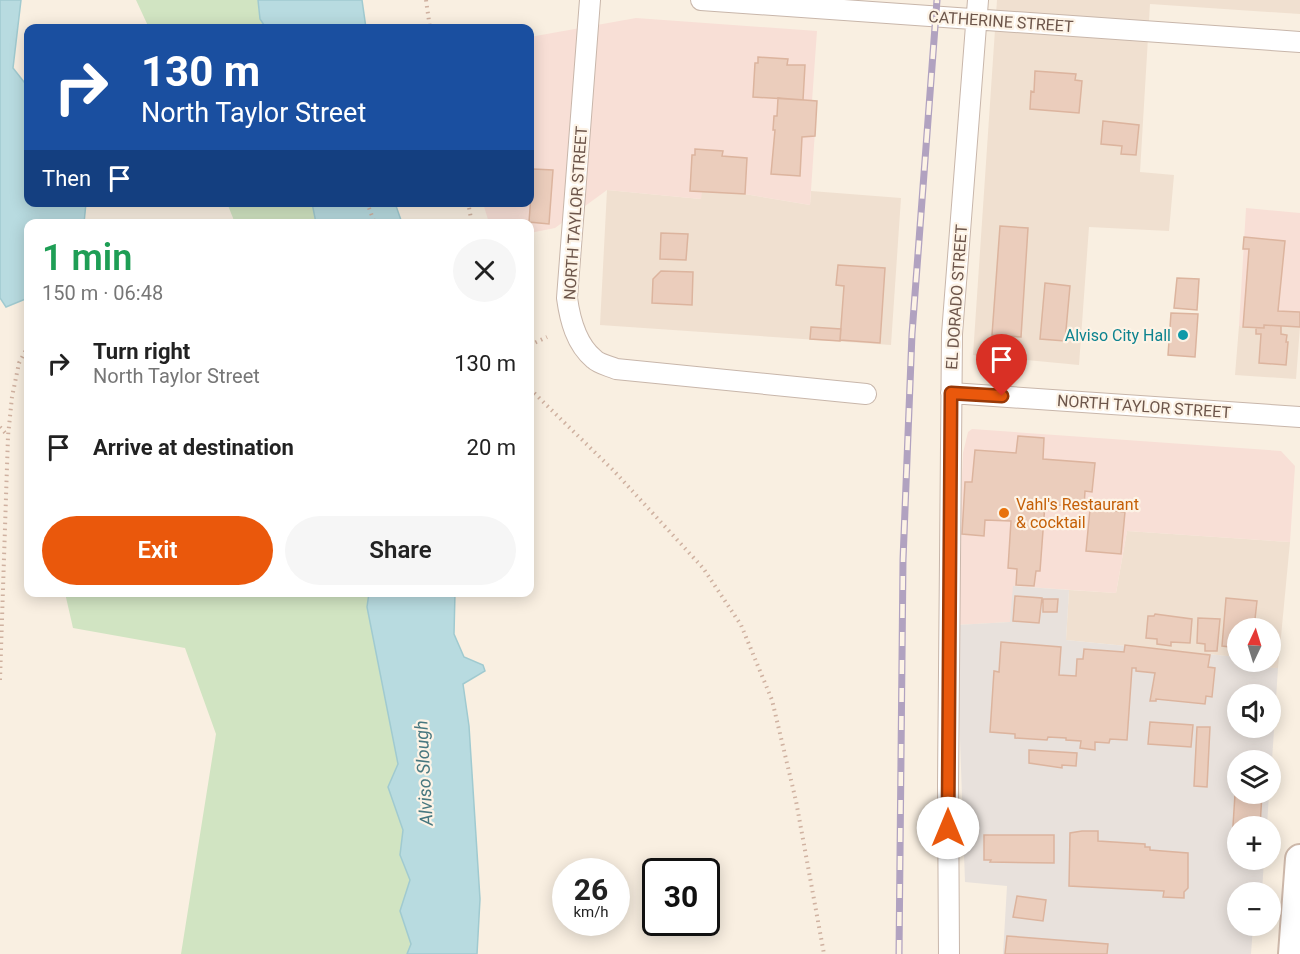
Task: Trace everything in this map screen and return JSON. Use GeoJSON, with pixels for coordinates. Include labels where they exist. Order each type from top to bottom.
{"type":"FeatureCollection","features":[{"type":"Feature","properties":{"kind":"main road"},"geometry":{"type":"LineString","coordinates":[[1293,954],[1300,859]]}},
{"type":"Feature","properties":{"kind":"street","name":"NORTH TAYLOR STREET"},"geometry":{"type":"LineString","coordinates":[[590,0],[567,298],[570,320],[582,345],[595,360],[616,369],[866,394]]}},
{"type":"Feature","properties":{"kind":"street","name":"CATHERINE STREET"},"geometry":{"type":"LineString","coordinates":[[701,0],[977,9],[1300,42]]}},
{"type":"Feature","properties":{"kind":"street","name":"EL DORADO STREET"},"geometry":{"type":"LineString","coordinates":[[949,954],[948,785],[952,334],[977,9]]}},
{"type":"Feature","properties":{"kind":"street","name":"NORTH TAYLOR STREET"},"geometry":{"type":"LineString","coordinates":[[951,393],[1300,417]]}},
{"type":"Feature","properties":{"kind":"path"},"geometry":{"type":"LineString","coordinates":[[426,0],[429,24]]}},
{"type":"Feature","properties":{"kind":"path"},"geometry":{"type":"LineString","coordinates":[[369,208],[373,219]]}},
{"type":"Feature","properties":{"kind":"path"},"geometry":{"type":"LineString","coordinates":[[534,343],[547,337]]}},
{"type":"Feature","properties":{"kind":"path"},"geometry":{"type":"LineString","coordinates":[[0,680],[8,436],[18,363],[24,353]]}},
{"type":"Feature","properties":{"kind":"path"},"geometry":{"type":"LineString","coordinates":[[534,393],[614,471],[703,568],[741,625],[772,700],[795,801],[824,954]]}},
{"type":"Feature","properties":{"kind":"path"},"geometry":{"type":"LineString","coordinates":[[0,428],[8,436]]}},
{"type":"Feature","properties":{"kind":"shaded area"},"geometry":{"type":"Polygon","coordinates":[[[997,0],[1300,0],[1300,14],[1150,4],[1140,172],[1174,175],[1169,231],[1089,227],[1079,365],[973,355],[997,0]]]}},
{"type":"Feature","properties":{"kind":"shaded area"},"geometry":{"type":"Polygon","coordinates":[[[636,18],[817,31],[812,101],[817,101],[810,205],[745,194],[702,192],[701,199],[607,190],[555,228],[534,232],[534,219],[488,219],[484,207],[534,207],[534,36],[636,18]]]}},
{"type":"Feature","properties":{"kind":"shaded area"},"geometry":{"type":"Polygon","coordinates":[[[607,190],[701,199],[701,191],[745,194],[810,205],[811,191],[901,198],[891,345],[600,325],[607,190]]]}},
{"type":"Feature","properties":{"kind":"shaded area"},"geometry":{"type":"Polygon","coordinates":[[[1246,208],[1300,213],[1300,327],[1239,326],[1246,208]]]}},
{"type":"Feature","properties":{"kind":"shaded area"},"geometry":{"type":"Polygon","coordinates":[[[1264,325],[1300,327],[1296,379],[1235,375],[1239,326],[1264,328],[1264,325]]]}},
{"type":"Feature","properties":{"kind":"shaded area"},"geometry":{"type":"Polygon","coordinates":[[[972,429],[1281,451],[1295,466],[1290,542],[1127,531],[1116,593],[1014,586],[1010,622],[956,625],[963,453],[968,432],[972,429]]]}},
{"type":"Feature","properties":{"kind":"shaded area"},"geometry":{"type":"Polygon","coordinates":[[[1127,531],[1290,542],[1281,636],[1281,618],[1227,618],[1227,656],[1066,640],[1069,590],[1116,593],[1127,531]]]}},
{"type":"Feature","properties":{"kind":"shaded area"},"geometry":{"type":"Polygon","coordinates":[[[1013,586],[1069,590],[1066,640],[1227,656],[1227,672],[1278,672],[1277,684],[1227,684],[1227,738],[1273,738],[1273,750],[1227,750],[1227,804],[1268,804],[1268,816],[1227,816],[1227,870],[1263,870],[1263,882],[1227,882],[1227,936],[1252,936],[1251,954],[1003,954],[1007,886],[965,882],[956,625],[1010,622],[1013,586]]]}},
{"type":"Feature","properties":{"kind":"green space"},"geometry":{"type":"Polygon","coordinates":[[[136,0],[258,0],[260,19],[263,24],[147,24],[136,0]]]}},
{"type":"Feature","properties":{"kind":"green space"},"geometry":{"type":"Polygon","coordinates":[[[229,207],[313,207],[315,219],[233,219],[229,207]]]}},
{"type":"Feature","properties":{"kind":"green space"},"geometry":{"type":"Polygon","coordinates":[[[66,597],[368,597],[367,607],[398,764],[388,787],[403,830],[400,855],[410,880],[400,911],[411,944],[407,954],[181,954],[216,734],[185,648],[73,628],[66,597]]]}},
{"type":"Feature","properties":{"kind":"water"},"geometry":{"type":"Polygon","coordinates":[[[0,0],[21,0],[13,68],[24,82],[24,207],[86,207],[84,219],[24,219],[24,300],[6,307],[0,298],[0,0]]]}},
{"type":"Feature","properties":{"kind":"water"},"geometry":{"type":"Polygon","coordinates":[[[258,0],[362,0],[365,24],[263,24],[260,19],[258,0]]]}},
{"type":"Feature","properties":{"kind":"water"},"geometry":{"type":"Polygon","coordinates":[[[313,207],[396,207],[401,219],[315,219],[313,207]]]}},
{"type":"Feature","properties":{"kind":"water","name":"Alviso Slough"},"geometry":{"type":"Polygon","coordinates":[[[368,597],[455,597],[454,634],[464,657],[483,665],[485,671],[463,684],[469,726],[480,899],[477,954],[407,954],[411,944],[400,911],[410,880],[400,855],[403,830],[388,787],[398,764],[367,607],[368,597]]]}},
{"type":"Feature","properties":{"kind":"building"},"geometry":{"type":"Polygon","coordinates":[[[758,57],[788,59],[787,65],[805,65],[803,100],[753,97],[755,63],[758,63],[758,57]]]}},
{"type":"Feature","properties":{"kind":"building"},"geometry":{"type":"Polygon","coordinates":[[[1035,71],[1076,74],[1075,80],[1082,81],[1079,113],[1030,109],[1035,71]]]}},
{"type":"Feature","properties":{"kind":"building"},"geometry":{"type":"Polygon","coordinates":[[[778,98],[817,101],[815,136],[802,137],[800,176],[771,174],[774,116],[777,116],[778,98]]]}},
{"type":"Feature","properties":{"kind":"building"},"geometry":{"type":"Polygon","coordinates":[[[1103,121],[1139,125],[1136,155],[1121,154],[1122,146],[1101,144],[1103,121]]]}},
{"type":"Feature","properties":{"kind":"building"},"geometry":{"type":"Polygon","coordinates":[[[695,149],[723,151],[722,156],[747,158],[745,194],[690,191],[692,155],[695,155],[695,149]]]}},
{"type":"Feature","properties":{"kind":"building"},"geometry":{"type":"Polygon","coordinates":[[[534,169],[553,170],[549,224],[534,222],[534,219],[529,219],[530,207],[534,207],[534,169]]]}},
{"type":"Feature","properties":{"kind":"building"},"geometry":{"type":"Polygon","coordinates":[[[1000,226],[1028,228],[1021,337],[992,335],[1000,226]]]}},
{"type":"Feature","properties":{"kind":"building"},"geometry":{"type":"Polygon","coordinates":[[[661,233],[688,234],[686,260],[660,259],[661,233]]]}},
{"type":"Feature","properties":{"kind":"building"},"geometry":{"type":"Polygon","coordinates":[[[1244,237],[1285,241],[1278,311],[1300,312],[1300,327],[1264,325],[1264,328],[1243,327],[1249,249],[1243,249],[1244,237]]]}},
{"type":"Feature","properties":{"kind":"building"},"geometry":{"type":"Polygon","coordinates":[[[838,265],[885,268],[880,343],[840,340],[844,286],[836,285],[838,265]]]}},
{"type":"Feature","properties":{"kind":"building"},"geometry":{"type":"Polygon","coordinates":[[[661,271],[693,272],[692,305],[652,303],[653,279],[661,271]]]}},
{"type":"Feature","properties":{"kind":"building"},"geometry":{"type":"Polygon","coordinates":[[[1177,278],[1199,279],[1197,310],[1174,308],[1177,278]]]}},
{"type":"Feature","properties":{"kind":"building"},"geometry":{"type":"Polygon","coordinates":[[[1045,283],[1070,286],[1065,341],[1040,339],[1045,283]]]}},
{"type":"Feature","properties":{"kind":"building","name":"Alviso City Hall"},"geometry":{"type":"Polygon","coordinates":[[[1171,313],[1198,314],[1195,357],[1168,355],[1171,313]]]}},
{"type":"Feature","properties":{"kind":"building"},"geometry":{"type":"Polygon","coordinates":[[[1264,325],[1281,326],[1281,334],[1287,335],[1286,365],[1259,363],[1261,334],[1256,334],[1256,328],[1264,328],[1264,325]]]}},
{"type":"Feature","properties":{"kind":"building"},"geometry":{"type":"Polygon","coordinates":[[[811,327],[841,329],[840,341],[810,339],[811,327]]]}},
{"type":"Feature","properties":{"kind":"building","name":"Vahl's Restaurant & cocktail"},"geometry":{"type":"Polygon","coordinates":[[[1018,436],[1044,438],[1043,459],[1095,463],[1092,492],[1085,491],[1084,507],[1045,504],[1040,571],[1036,571],[1034,586],[1016,585],[1017,569],[1008,568],[1011,521],[985,520],[984,536],[962,534],[965,482],[972,482],[975,450],[1016,453],[1018,436]]]}},
{"type":"Feature","properties":{"kind":"building"},"geometry":{"type":"Polygon","coordinates":[[[1090,509],[1125,512],[1121,554],[1086,551],[1090,509]]]}},
{"type":"Feature","properties":{"kind":"building"},"geometry":{"type":"Polygon","coordinates":[[[1015,596],[1042,598],[1039,623],[1013,621],[1015,596]]]}},
{"type":"Feature","properties":{"kind":"building"},"geometry":{"type":"Polygon","coordinates":[[[1226,598],[1257,601],[1255,618],[1227,618],[1227,647],[1222,646],[1226,598]]]}},
{"type":"Feature","properties":{"kind":"building"},"geometry":{"type":"Polygon","coordinates":[[[1043,599],[1058,599],[1057,612],[1043,612],[1043,599]]]}},
{"type":"Feature","properties":{"kind":"building"},"geometry":{"type":"Polygon","coordinates":[[[1155,614],[1192,619],[1190,643],[1171,642],[1171,646],[1157,644],[1157,639],[1146,638],[1148,616],[1155,614]]]}},
{"type":"Feature","properties":{"kind":"building"},"geometry":{"type":"Polygon","coordinates":[[[1198,618],[1220,619],[1217,651],[1205,651],[1205,644],[1197,643],[1198,618]]]}},
{"type":"Feature","properties":{"kind":"building"},"geometry":{"type":"Polygon","coordinates":[[[1001,642],[1061,647],[1059,675],[1076,676],[1077,659],[1083,659],[1084,649],[1124,652],[1125,645],[1210,655],[1208,667],[1215,668],[1212,697],[1206,696],[1205,704],[1156,699],[1156,701],[1150,701],[1155,673],[1136,671],[1136,668],[1132,668],[1127,740],[1110,739],[1109,743],[1095,742],[1095,750],[1080,748],[1081,741],[1066,740],[1066,738],[1048,737],[1047,740],[1015,738],[1015,734],[990,732],[994,671],[999,672],[1001,642]]]}},
{"type":"Feature","properties":{"kind":"building"},"geometry":{"type":"Polygon","coordinates":[[[1150,722],[1193,725],[1191,747],[1148,744],[1150,722]]]}},
{"type":"Feature","properties":{"kind":"building"},"geometry":{"type":"Polygon","coordinates":[[[1197,727],[1210,727],[1207,787],[1194,786],[1197,727]]]}},
{"type":"Feature","properties":{"kind":"building"},"geometry":{"type":"Polygon","coordinates":[[[1029,750],[1077,753],[1076,766],[1062,765],[1062,768],[1029,763],[1029,750]]]}},
{"type":"Feature","properties":{"kind":"building"},"geometry":{"type":"Polygon","coordinates":[[[1234,804],[1261,804],[1261,816],[1234,816],[1234,804]]]}},
{"type":"Feature","properties":{"kind":"building"},"geometry":{"type":"Polygon","coordinates":[[[1098,831],[1098,841],[1145,844],[1145,847],[1150,847],[1150,850],[1188,853],[1188,888],[1184,892],[1184,898],[1163,897],[1164,891],[1069,886],[1070,833],[1098,831]]]}},
{"type":"Feature","properties":{"kind":"building"},"geometry":{"type":"Polygon","coordinates":[[[984,835],[1054,835],[1054,863],[984,860],[984,835]]]}},
{"type":"Feature","properties":{"kind":"building"},"geometry":{"type":"Polygon","coordinates":[[[1017,896],[1046,900],[1043,921],[1013,917],[1017,896]]]}},
{"type":"Feature","properties":{"kind":"building"},"geometry":{"type":"Polygon","coordinates":[[[1007,936],[1108,944],[1107,954],[1005,954],[1007,936]]]}},
{"type":"Feature","properties":{"kind":"railway"},"geometry":{"type":"LineString","coordinates":[[899,954],[903,560],[912,334],[937,0]]}},
{"type":"Feature","properties":{"kind":"place","name":"Alviso City Hall"},"geometry":{"type":"Point","coordinates":[1183,335]}},
{"type":"Feature","properties":{"kind":"place","name":"Vahl's Restaurant & cocktail"},"geometry":{"type":"Point","coordinates":[1004,513]}},
{"type":"Feature","properties":{"kind":"route"},"geometry":{"type":"LineString","coordinates":[[948,828],[951,393],[1002,396]]}}]}
